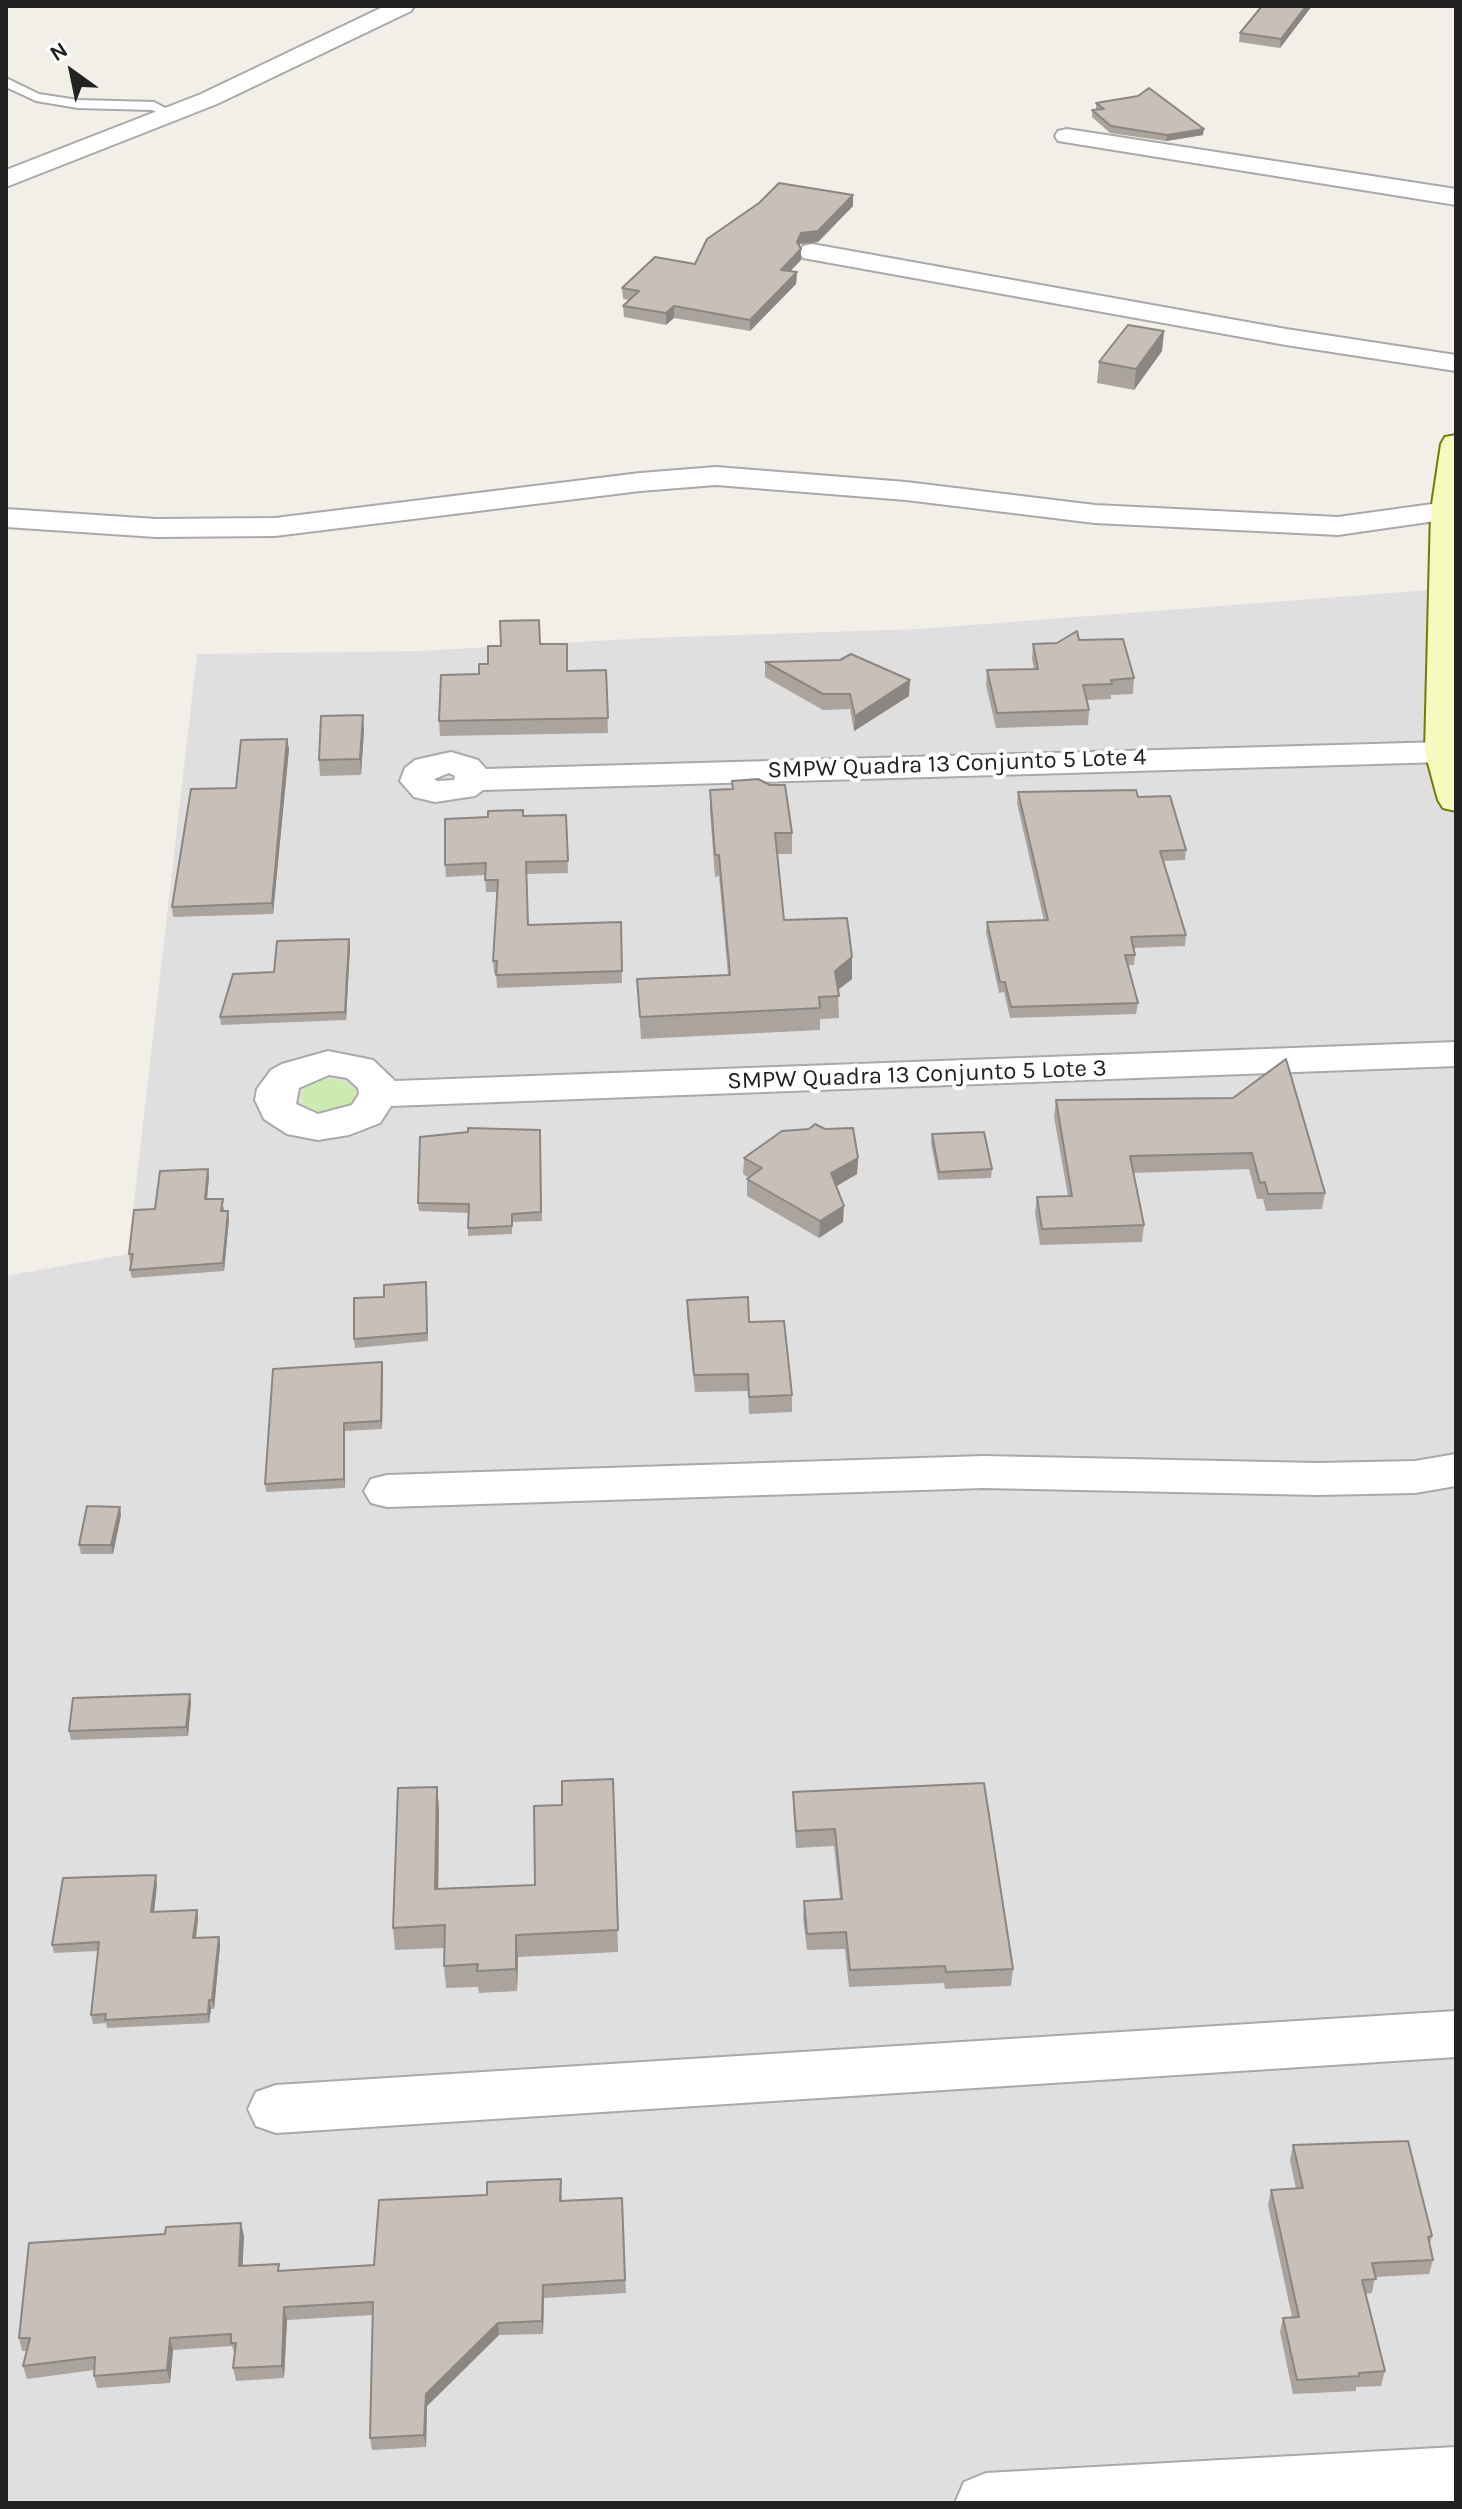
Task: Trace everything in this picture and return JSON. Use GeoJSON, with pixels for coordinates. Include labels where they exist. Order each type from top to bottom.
{"type":"FeatureCollection","features":[{"type":"Feature","properties":{"kind":"street"},"geometry":{"type":"LineString","coordinates":[[6,179],[27,161],[171,114],[403,6]]}},
{"type":"Feature","properties":{"kind":"street"},"geometry":{"type":"LineString","coordinates":[[1067,136],[1456,197]]}},
{"type":"Feature","properties":{"kind":"street"},"geometry":{"type":"LineString","coordinates":[[812,252],[1286,337],[1456,363]]}},
{"type":"Feature","properties":{"kind":"street"},"geometry":{"type":"LineString","coordinates":[[1456,444],[1443,752],[1456,800]]}},
{"type":"Feature","properties":{"kind":"street"},"geometry":{"type":"LineString","coordinates":[[6,518],[156,528],[275,527],[640,482],[716,476],[906,491],[1095,514],[1450,533]]}},
{"type":"Feature","properties":{"kind":"street","name":"SMPW Quadra 13 Conjunto 5 Lote 4"},"geometry":{"type":"LineString","coordinates":[[473,780],[1443,752]]}},
{"type":"Feature","properties":{"kind":"street","name":"SMPW Quadra 13 Conjunto 5 Lote 3"},"geometry":{"type":"LineString","coordinates":[[379,1094],[1456,1054]]}},
{"type":"Feature","properties":{"kind":"street"},"geometry":{"type":"LineString","coordinates":[[387,1491],[984,1472],[1318,1479],[1415,1477],[1456,1470]]}},
{"type":"Feature","properties":{"kind":"street"},"geometry":{"type":"LineString","coordinates":[[276,2109],[1456,2034]]}},
{"type":"Feature","properties":{"kind":"street"},"geometry":{"type":"LineString","coordinates":[[986,2503],[1456,2476]]}},
{"type":"Feature","properties":{"kind":"lane"},"geometry":{"type":"LineString","coordinates":[[6,82],[36,97],[78,104],[154,106],[171,114]]}},
{"type":"Feature","properties":{"kind":"shaded area"},"geometry":{"type":"Polygon","coordinates":[[[1456,588],[1456,2503],[6,2503],[6,1276],[128,1254],[197,654],[420,651],[647,638],[919,629],[1456,588]]]}},
{"type":"Feature","properties":{"kind":"green space"},"geometry":{"type":"Polygon","coordinates":[[[330,1078],[353,1085],[355,1102],[349,1107],[323,1113],[307,1108],[302,1103],[302,1092],[313,1082],[330,1078]]]}},
{"type":"Feature","properties":{"kind":"building"},"geometry":{"type":"Polygon","coordinates":[[[1262,6],[1306,6],[1281,39],[1240,33],[1262,6]]]}},
{"type":"Feature","properties":{"kind":"building"},"geometry":{"type":"Polygon","coordinates":[[[1149,88],[1204,129],[1167,135],[1111,126],[1092,110],[1104,109],[1096,103],[1138,96],[1149,88]]]}},
{"type":"Feature","properties":{"kind":"building"},"geometry":{"type":"Polygon","coordinates":[[[779,183],[853,195],[818,231],[801,233],[797,242],[801,249],[781,270],[797,272],[750,320],[674,306],[666,313],[623,306],[639,291],[622,288],[655,257],[695,264],[707,239],[759,203],[779,183]]]}},
{"type":"Feature","properties":{"kind":"building"},"geometry":{"type":"Polygon","coordinates":[[[1128,325],[1164,331],[1136,369],[1099,362],[1128,325]]]}},
{"type":"Feature","properties":{"kind":"building"},"geometry":{"type":"Polygon","coordinates":[[[539,620],[540,644],[567,644],[567,671],[606,670],[608,718],[439,721],[441,675],[479,674],[479,664],[488,664],[488,646],[501,646],[500,621],[539,620]]]}},
{"type":"Feature","properties":{"kind":"building"},"geometry":{"type":"Polygon","coordinates":[[[1077,631],[1079,640],[1123,639],[1134,678],[1111,680],[1112,684],[1083,685],[1089,710],[997,713],[987,670],[1038,669],[1033,644],[1057,643],[1077,631]]]}},
{"type":"Feature","properties":{"kind":"building"},"geometry":{"type":"Polygon","coordinates":[[[851,654],[910,680],[855,716],[850,694],[823,694],[765,662],[840,660],[851,654]]]}},
{"type":"Feature","properties":{"kind":"building"},"geometry":{"type":"Polygon","coordinates":[[[363,715],[360,759],[319,760],[321,716],[363,715]]]}},
{"type":"Feature","properties":{"kind":"building"},"geometry":{"type":"Polygon","coordinates":[[[287,739],[272,903],[172,907],[191,789],[236,788],[241,740],[287,739]]]}},
{"type":"Feature","properties":{"kind":"building"},"geometry":{"type":"Polygon","coordinates":[[[758,779],[770,785],[785,785],[792,833],[775,833],[784,920],[847,918],[852,957],[835,971],[839,996],[819,997],[820,1008],[640,1017],[637,979],[730,975],[710,790],[733,789],[732,781],[758,779]]]}},
{"type":"Feature","properties":{"kind":"building"},"geometry":{"type":"Polygon","coordinates":[[[1136,790],[1138,797],[1170,796],[1186,850],[1160,851],[1186,935],[1131,937],[1135,955],[1125,955],[1138,1003],[1011,1007],[1005,982],[1000,982],[987,922],[1048,920],[1018,792],[1136,790]]]}},
{"type":"Feature","properties":{"kind":"building"},"geometry":{"type":"Polygon","coordinates":[[[523,810],[523,816],[566,815],[568,861],[526,862],[528,925],[621,922],[622,971],[496,975],[497,961],[493,961],[498,880],[485,880],[486,863],[445,865],[445,819],[488,817],[488,811],[523,810]]]}},
{"type":"Feature","properties":{"kind":"building"},"geometry":{"type":"Polygon","coordinates":[[[349,939],[345,1012],[220,1017],[233,974],[274,972],[277,941],[349,939]]]}},
{"type":"Feature","properties":{"kind":"building"},"geometry":{"type":"Polygon","coordinates":[[[1286,1059],[1325,1193],[1268,1194],[1265,1182],[1260,1183],[1252,1153],[1130,1156],[1144,1225],[1042,1229],[1037,1197],[1072,1196],[1056,1100],[1233,1098],[1286,1059]]]}},
{"type":"Feature","properties":{"kind":"building"},"geometry":{"type":"Polygon","coordinates":[[[815,1124],[825,1129],[853,1128],[858,1158],[831,1173],[844,1206],[820,1221],[747,1179],[762,1168],[744,1158],[782,1131],[809,1129],[815,1124]]]}},
{"type":"Feature","properties":{"kind":"building"},"geometry":{"type":"Polygon","coordinates":[[[468,1128],[540,1130],[541,1212],[512,1214],[512,1226],[468,1228],[469,1204],[418,1203],[420,1137],[468,1132],[468,1128]]]}},
{"type":"Feature","properties":{"kind":"building"},"geometry":{"type":"Polygon","coordinates":[[[984,1132],[992,1169],[939,1172],[932,1134],[984,1132]]]}},
{"type":"Feature","properties":{"kind":"building"},"geometry":{"type":"Polygon","coordinates":[[[208,1169],[205,1199],[223,1199],[221,1211],[228,1211],[223,1263],[130,1270],[134,1210],[155,1209],[160,1171],[208,1169]]]}},
{"type":"Feature","properties":{"kind":"building"},"geometry":{"type":"Polygon","coordinates":[[[426,1282],[427,1333],[354,1339],[354,1298],[384,1297],[384,1285],[426,1282]]]}},
{"type":"Feature","properties":{"kind":"building"},"geometry":{"type":"Polygon","coordinates":[[[748,1297],[749,1322],[784,1321],[792,1395],[749,1397],[748,1374],[694,1375],[687,1300],[748,1297]]]}},
{"type":"Feature","properties":{"kind":"building"},"geometry":{"type":"Polygon","coordinates":[[[382,1362],[381,1421],[344,1423],[344,1479],[265,1484],[273,1369],[382,1362]]]}},
{"type":"Feature","properties":{"kind":"building"},"geometry":{"type":"Polygon","coordinates":[[[87,1506],[120,1507],[111,1545],[79,1545],[87,1506]]]}},
{"type":"Feature","properties":{"kind":"building"},"geometry":{"type":"Polygon","coordinates":[[[190,1694],[186,1727],[69,1731],[73,1698],[190,1694]]]}},
{"type":"Feature","properties":{"kind":"building"},"geometry":{"type":"Polygon","coordinates":[[[613,1779],[618,1930],[516,1935],[516,1969],[477,1971],[478,1964],[444,1966],[445,1925],[393,1928],[398,1788],[437,1787],[435,1889],[535,1885],[534,1806],[562,1805],[562,1781],[613,1779]]]}},
{"type":"Feature","properties":{"kind":"building"},"geometry":{"type":"Polygon","coordinates":[[[984,1783],[1013,1969],[946,1972],[945,1966],[850,1970],[846,1932],[807,1934],[804,1901],[842,1899],[835,1829],[796,1831],[793,1792],[984,1783]]]}},
{"type":"Feature","properties":{"kind":"building"},"geometry":{"type":"Polygon","coordinates":[[[156,1875],[151,1912],[197,1910],[193,1938],[219,1937],[208,2014],[105,2020],[106,2014],[91,2015],[99,1942],[52,1945],[63,1878],[156,1875]]]}},
{"type":"Feature","properties":{"kind":"building"},"geometry":{"type":"Polygon","coordinates":[[[1408,2141],[1432,2236],[1428,2237],[1433,2260],[1372,2263],[1376,2279],[1362,2280],[1385,2371],[1297,2380],[1283,2318],[1299,2317],[1271,2190],[1303,2188],[1293,2145],[1408,2141]]]}},
{"type":"Feature","properties":{"kind":"building"},"geometry":{"type":"Polygon","coordinates":[[[561,2179],[560,2201],[622,2198],[625,2280],[543,2285],[542,2321],[498,2323],[426,2394],[424,2435],[370,2438],[373,2302],[284,2307],[282,2366],[233,2368],[236,2343],[231,2343],[231,2334],[170,2338],[167,2370],[94,2376],[95,2357],[23,2366],[30,2338],[19,2338],[29,2243],[165,2234],[166,2227],[241,2223],[239,2266],[279,2264],[278,2271],[374,2265],[379,2200],[487,2195],[487,2182],[561,2179]]]}}]}
